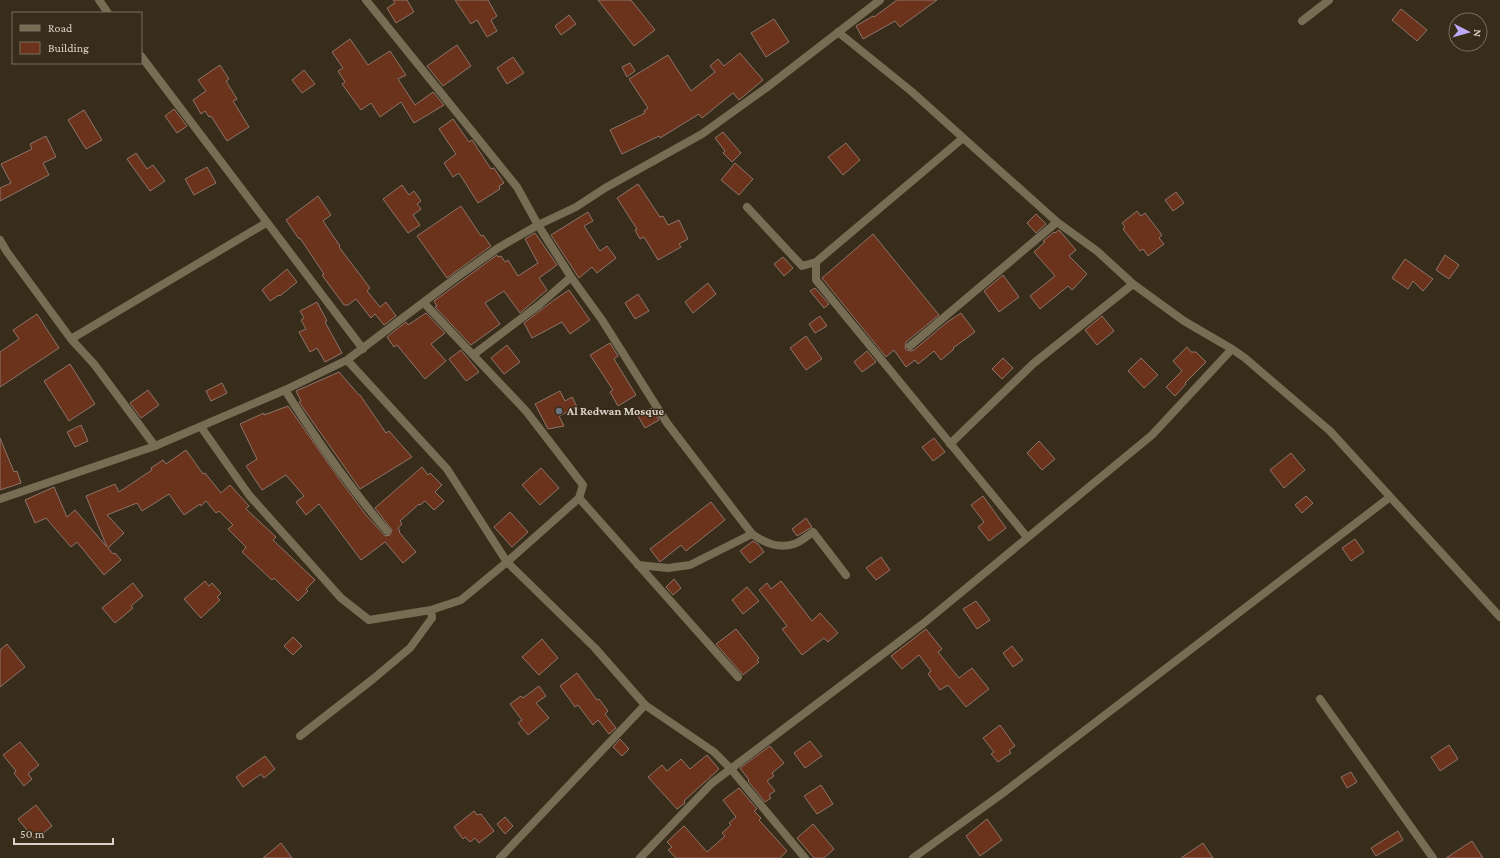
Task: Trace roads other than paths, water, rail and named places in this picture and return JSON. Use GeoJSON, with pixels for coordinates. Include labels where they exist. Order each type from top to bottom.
{"type":"FeatureCollection","features":[{"type":"Feature","properties":{"kind":"street"},"geometry":{"type":"LineString","coordinates":[[99,0],[107,12]]}},
{"type":"Feature","properties":{"kind":"street"},"geometry":{"type":"LineString","coordinates":[[366,0],[517,186],[538,225],[571,278],[602,320],[667,423],[752,534],[765,543],[777,546],[795,544],[813,532],[846,575]]}},
{"type":"Feature","properties":{"kind":"street"},"geometry":{"type":"LineString","coordinates":[[0,499],[155,446],[285,390],[347,360],[498,248],[538,225],[576,207],[605,188],[702,134],[766,88],[880,0]]}},
{"type":"Feature","properties":{"kind":"street"},"geometry":{"type":"LineString","coordinates":[[1302,21],[1329,0]]}},
{"type":"Feature","properties":{"kind":"street"},"geometry":{"type":"LineString","coordinates":[[838,32],[912,91],[1057,222],[1097,251],[1132,284],[1184,321],[1232,349],[1330,431],[1500,617]]}},
{"type":"Feature","properties":{"kind":"street"},"geometry":{"type":"LineString","coordinates":[[142,57],[266,223],[363,349]]}},
{"type":"Feature","properties":{"kind":"street"},"geometry":{"type":"LineString","coordinates":[[747,207],[802,266],[816,262],[963,138]]}},
{"type":"Feature","properties":{"kind":"street"},"geometry":{"type":"LineString","coordinates":[[910,346],[1057,222]]}},
{"type":"Feature","properties":{"kind":"street"},"geometry":{"type":"LineString","coordinates":[[71,339],[266,223]]}},
{"type":"Feature","properties":{"kind":"street"},"geometry":{"type":"LineString","coordinates":[[0,240],[7,252],[71,339],[94,364],[155,446]]}},
{"type":"Feature","properties":{"kind":"street"},"geometry":{"type":"LineString","coordinates":[[816,262],[816,280],[1027,537]]}},
{"type":"Feature","properties":{"kind":"street"},"geometry":{"type":"LineString","coordinates":[[474,355],[539,305],[571,278]]}},
{"type":"Feature","properties":{"kind":"street"},"geometry":{"type":"LineString","coordinates":[[950,444],[1034,364],[1132,284]]}},
{"type":"Feature","properties":{"kind":"street"},"geometry":{"type":"LineString","coordinates":[[201,427],[248,495],[341,598],[369,620],[431,610],[461,600],[507,562],[579,498],[583,485],[526,411],[424,303]]}},
{"type":"Feature","properties":{"kind":"street"},"geometry":{"type":"LineString","coordinates":[[640,858],[712,783],[730,768],[924,623],[1152,435],[1232,349]]}},
{"type":"Feature","properties":{"kind":"street"},"geometry":{"type":"LineString","coordinates":[[347,360],[447,469],[507,562],[595,648],[645,705],[714,752],[730,768],[805,858]]}},
{"type":"Feature","properties":{"kind":"street"},"geometry":{"type":"LineString","coordinates":[[285,390],[314,436],[387,531]]}},
{"type":"Feature","properties":{"kind":"street"},"geometry":{"type":"LineString","coordinates":[[914,858],[1053,755],[1390,497]]}},
{"type":"Feature","properties":{"kind":"street"},"geometry":{"type":"LineString","coordinates":[[579,498],[738,677]]}},
{"type":"Feature","properties":{"kind":"street"},"geometry":{"type":"LineString","coordinates":[[638,565],[668,568],[690,565],[752,534]]}},
{"type":"Feature","properties":{"kind":"street"},"geometry":{"type":"LineString","coordinates":[[300,736],[410,648],[432,618],[431,610]]}},
{"type":"Feature","properties":{"kind":"street"},"geometry":{"type":"LineString","coordinates":[[1320,700],[1433,858]]}},
{"type":"Feature","properties":{"kind":"street"},"geometry":{"type":"LineString","coordinates":[[500,858],[645,705]]}},
{"type":"Feature","properties":{"kind":"place","name":"Al Redwan Mosque"},"geometry":{"type":"Point","coordinates":[559,411]}}]}
